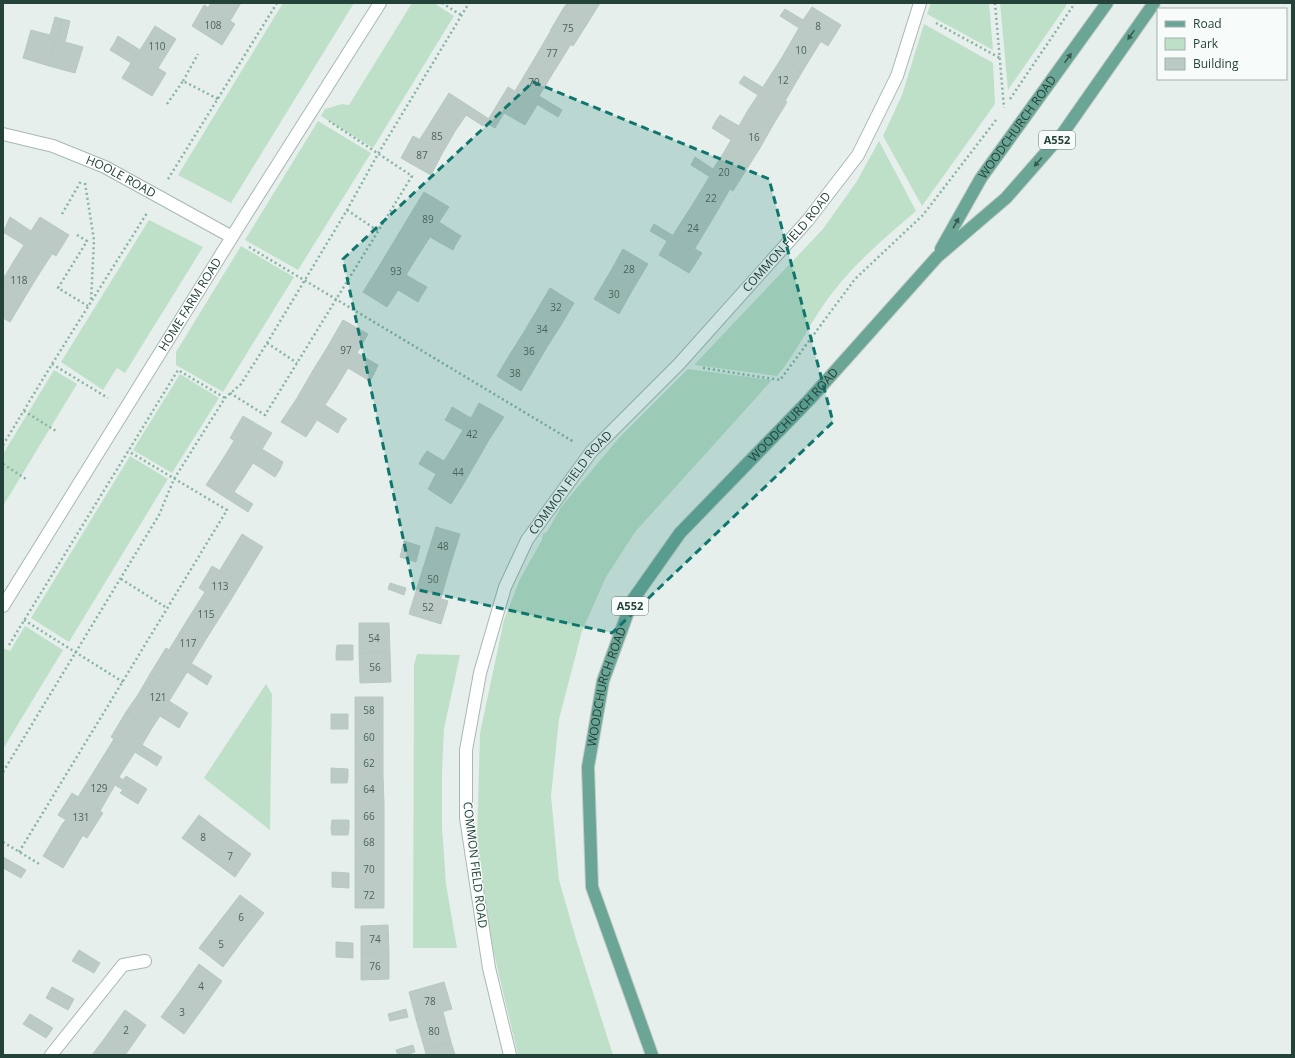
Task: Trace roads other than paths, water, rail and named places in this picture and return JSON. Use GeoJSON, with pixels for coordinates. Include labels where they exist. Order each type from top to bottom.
{"type":"FeatureCollection","features":[{"type":"Feature","properties":{"kind":"main road","name":"WOODCHURCH ROAD"},"geometry":{"type":"LineString","coordinates":[[937,257],[981,178],[1107,3]]}},
{"type":"Feature","properties":{"kind":"main road","name":"WOODCHURCH ROAD"},"geometry":{"type":"LineString","coordinates":[[652,1055],[592,887],[588,767],[603,682],[632,601],[680,533],[810,399],[937,257],[1006,198],[1063,133],[1154,3]]}},
{"type":"Feature","properties":{"kind":"street","name":"HOME FARM ROAD"},"geometry":{"type":"LineString","coordinates":[[3,606],[232,237],[380,3]]}},
{"type":"Feature","properties":{"kind":"street","name":"COMMON FIELD ROAD"},"geometry":{"type":"LineString","coordinates":[[510,1055],[489,968],[466,818],[466,750],[480,673],[505,587],[527,540],[591,452],[679,364],[808,220],[858,155],[897,76],[918,8]]}},
{"type":"Feature","properties":{"kind":"street","name":"HOOLE ROAD"},"geometry":{"type":"LineString","coordinates":[[3,134],[52,146],[105,167],[232,237]]}},
{"type":"Feature","properties":{"kind":"street"},"geometry":{"type":"LineString","coordinates":[[51,1055],[124,965],[145,961]]}}]}
